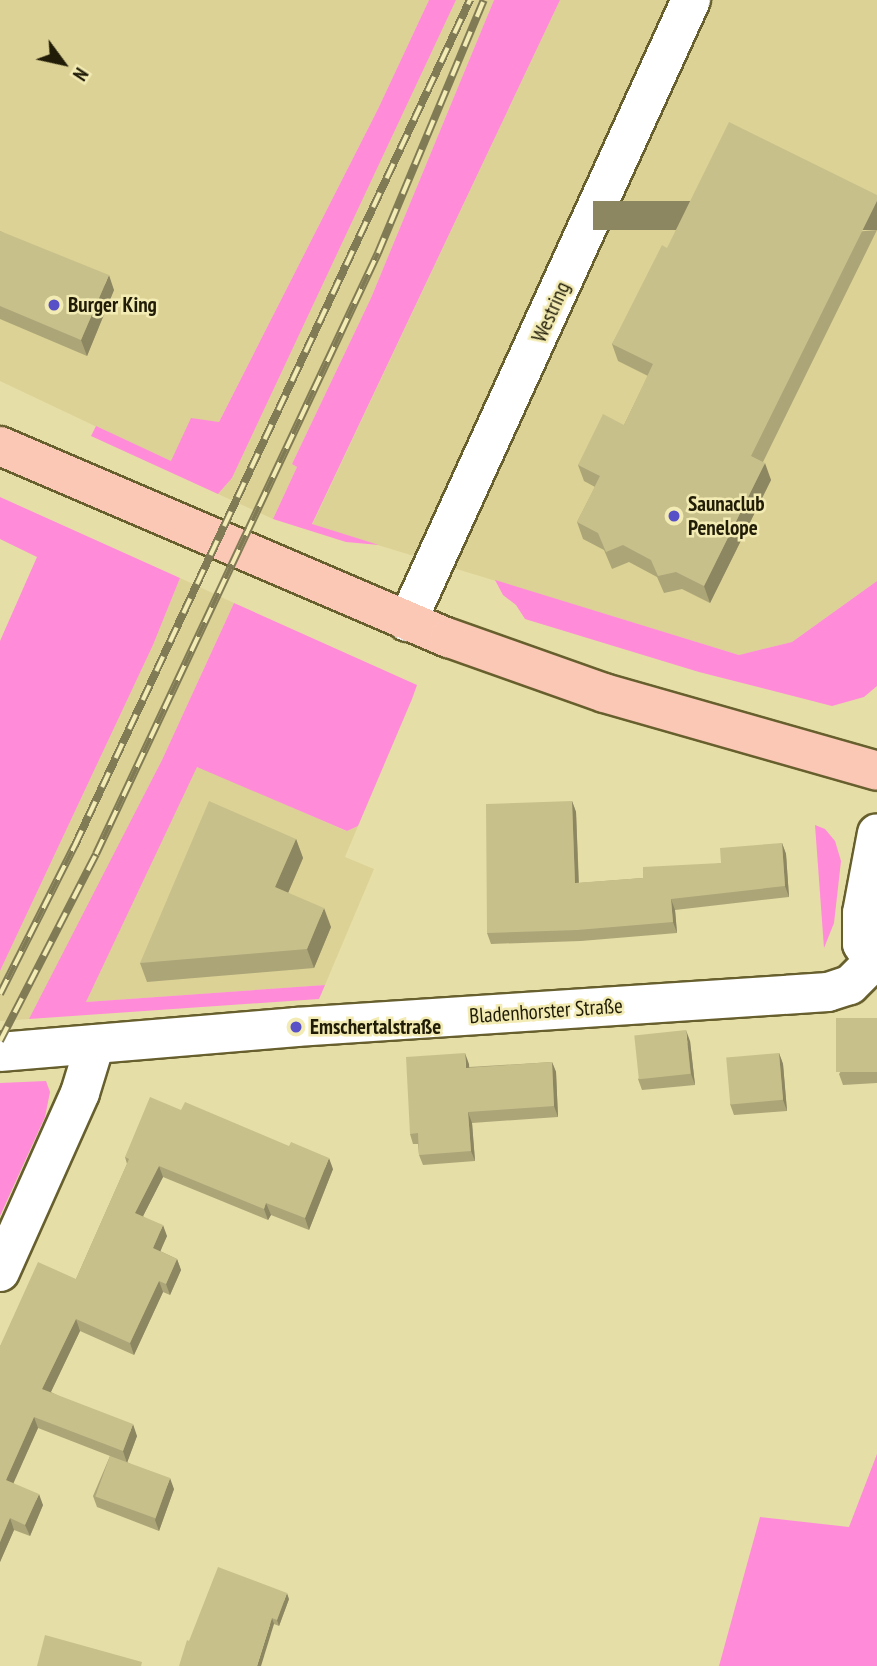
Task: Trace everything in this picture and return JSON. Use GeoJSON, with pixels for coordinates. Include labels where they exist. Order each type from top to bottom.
{"type":"FeatureCollection","features":[{"type":"Feature","properties":{"kind":"main road"},"geometry":{"type":"LineString","coordinates":[[0,446],[407,622],[604,693],[877,771]]}},
{"type":"Feature","properties":{"kind":"street","name":"Westring"},"geometry":{"type":"LineString","coordinates":[[407,622],[691,0]]}},
{"type":"Feature","properties":{"kind":"street","name":"Bladenhorster Straße"},"geometry":{"type":"LineString","coordinates":[[0,1052],[828,992],[850,985],[863,975],[875,960],[862,944],[862,913],[877,833]]}},
{"type":"Feature","properties":{"kind":"street"},"geometry":{"type":"LineString","coordinates":[[0,1272],[80,1093],[95,1044]]}},
{"type":"Feature","properties":{"kind":"shaded area"},"geometry":{"type":"Polygon","coordinates":[[[0,0],[429,0],[378,109],[219,422],[171,462],[0,381],[0,0]]]}},
{"type":"Feature","properties":{"kind":"shaded area"},"geometry":{"type":"Polygon","coordinates":[[[429,0],[456,0],[232,478],[218,494],[91,436],[96,426],[171,461],[191,418],[219,422],[378,109],[429,0]]]}},
{"type":"Feature","properties":{"kind":"shaded area"},"geometry":{"type":"Polygon","coordinates":[[[456,0],[494,0],[371,298],[292,464],[297,467],[273,519],[218,494],[232,478],[456,0]]]}},
{"type":"Feature","properties":{"kind":"shaded area"},"geometry":{"type":"Polygon","coordinates":[[[494,0],[560,0],[312,524],[379,545],[346,542],[273,519],[297,467],[292,464],[371,298],[494,0]]]}},
{"type":"Feature","properties":{"kind":"shaded area"},"geometry":{"type":"Polygon","coordinates":[[[560,0],[877,0],[877,581],[792,642],[739,655],[312,525],[560,0]]]}},
{"type":"Feature","properties":{"kind":"shaded area"},"geometry":{"type":"Polygon","coordinates":[[[0,497],[180,578],[153,645],[0,971],[0,641],[37,557],[0,539],[0,497]]]}},
{"type":"Feature","properties":{"kind":"shaded area"},"geometry":{"type":"Polygon","coordinates":[[[180,578],[234,603],[162,760],[39,1004],[29,1019],[0,1021],[0,971],[153,645],[180,578]]]}},
{"type":"Feature","properties":{"kind":"shaded area"},"geometry":{"type":"Polygon","coordinates":[[[495,580],[739,655],[792,642],[877,581],[877,686],[864,697],[832,706],[699,672],[525,619],[516,605],[503,595],[495,580]]]}},
{"type":"Feature","properties":{"kind":"shaded area"},"geometry":{"type":"Polygon","coordinates":[[[234,603],[417,685],[412,699],[358,826],[347,831],[197,767],[86,1002],[325,985],[319,999],[29,1019],[162,760],[234,603]]]}},
{"type":"Feature","properties":{"kind":"shaded area"},"geometry":{"type":"Polygon","coordinates":[[[197,766],[346,831],[358,826],[345,857],[374,869],[325,985],[86,1002],[197,766]]]}},
{"type":"Feature","properties":{"kind":"shaded area"},"geometry":{"type":"Polygon","coordinates":[[[815,825],[825,829],[835,841],[841,861],[834,923],[824,948],[815,825]]]}},
{"type":"Feature","properties":{"kind":"shaded area"},"geometry":{"type":"Polygon","coordinates":[[[46,1081],[50,1092],[45,1117],[0,1216],[0,1083],[46,1081]]]}},
{"type":"Feature","properties":{"kind":"shaded area"},"geometry":{"type":"Polygon","coordinates":[[[877,1454],[877,1666],[719,1666],[760,1517],[849,1527],[877,1454]]]}},
{"type":"Feature","properties":{"kind":"building"},"geometry":{"type":"Polygon","coordinates":[[[729,122],[877,195],[877,201],[751,456],[765,463],[704,586],[676,572],[658,576],[651,560],[623,545],[606,552],[598,533],[577,522],[600,476],[578,465],[603,414],[624,425],[653,364],[612,344],[662,245],[667,248],[729,122]]]}},
{"type":"Feature","properties":{"kind":"building","name":"Burger King"},"geometry":{"type":"Polygon","coordinates":[[[0,231],[109,275],[81,340],[0,306],[0,231]]]}},
{"type":"Feature","properties":{"kind":"building"},"geometry":{"type":"Polygon","coordinates":[[[209,801],[296,839],[275,887],[324,908],[307,949],[140,963],[209,801]]]}},
{"type":"Feature","properties":{"kind":"building"},"geometry":{"type":"Polygon","coordinates":[[[572,801],[575,883],[643,878],[643,867],[721,863],[720,848],[782,843],[785,886],[671,899],[673,922],[577,930],[487,933],[486,804],[572,801]]]}},
{"type":"Feature","properties":{"kind":"building"},"geometry":{"type":"Polygon","coordinates":[[[836,1018],[877,1018],[877,1072],[836,1072],[836,1018]]]}},
{"type":"Feature","properties":{"kind":"building"},"geometry":{"type":"Polygon","coordinates":[[[686,1030],[691,1074],[639,1079],[634,1035],[686,1030]]]}},
{"type":"Feature","properties":{"kind":"building"},"geometry":{"type":"Polygon","coordinates":[[[465,1053],[466,1068],[552,1062],[554,1106],[468,1112],[471,1151],[419,1155],[418,1133],[410,1134],[406,1057],[465,1053]]]}},
{"type":"Feature","properties":{"kind":"building"},"geometry":{"type":"Polygon","coordinates":[[[779,1053],[783,1100],[730,1104],[726,1058],[779,1053]]]}},
{"type":"Feature","properties":{"kind":"building"},"geometry":{"type":"Polygon","coordinates":[[[150,1097],[181,1110],[185,1102],[289,1146],[291,1142],[329,1158],[305,1218],[266,1203],[264,1209],[159,1166],[135,1213],[163,1225],[153,1248],[177,1259],[166,1284],[159,1281],[130,1343],[76,1319],[42,1389],[133,1424],[123,1451],[34,1417],[6,1480],[39,1494],[25,1525],[10,1518],[0,1542],[0,1346],[38,1262],[76,1279],[129,1159],[125,1157],[150,1097]]]}},
{"type":"Feature","properties":{"kind":"building"},"geometry":{"type":"Polygon","coordinates":[[[110,1456],[170,1478],[155,1518],[95,1496],[110,1456]]]}},
{"type":"Feature","properties":{"kind":"building"},"geometry":{"type":"Polygon","coordinates":[[[218,1567],[287,1593],[277,1620],[272,1618],[257,1666],[179,1666],[187,1640],[189,1641],[218,1567]]]}},
{"type":"Feature","properties":{"kind":"building"},"geometry":{"type":"Polygon","coordinates":[[[45,1635],[142,1662],[141,1666],[37,1666],[45,1635]]]}},
{"type":"Feature","properties":{"kind":"railway"},"geometry":{"type":"LineString","coordinates":[[0,994],[75,845],[470,0]]}},
{"type":"Feature","properties":{"kind":"railway"},"geometry":{"type":"LineString","coordinates":[[0,1041],[96,854],[378,253],[484,0]]}},
{"type":"Feature","properties":{"kind":"place","name":"Burger King"},"geometry":{"type":"Point","coordinates":[54,305]}},
{"type":"Feature","properties":{"kind":"place","name":"Saunaclub Penelope"},"geometry":{"type":"Point","coordinates":[674,516]}},
{"type":"Feature","properties":{"kind":"place","name":"Emschertalstraße"},"geometry":{"type":"Point","coordinates":[296,1027]}}]}
